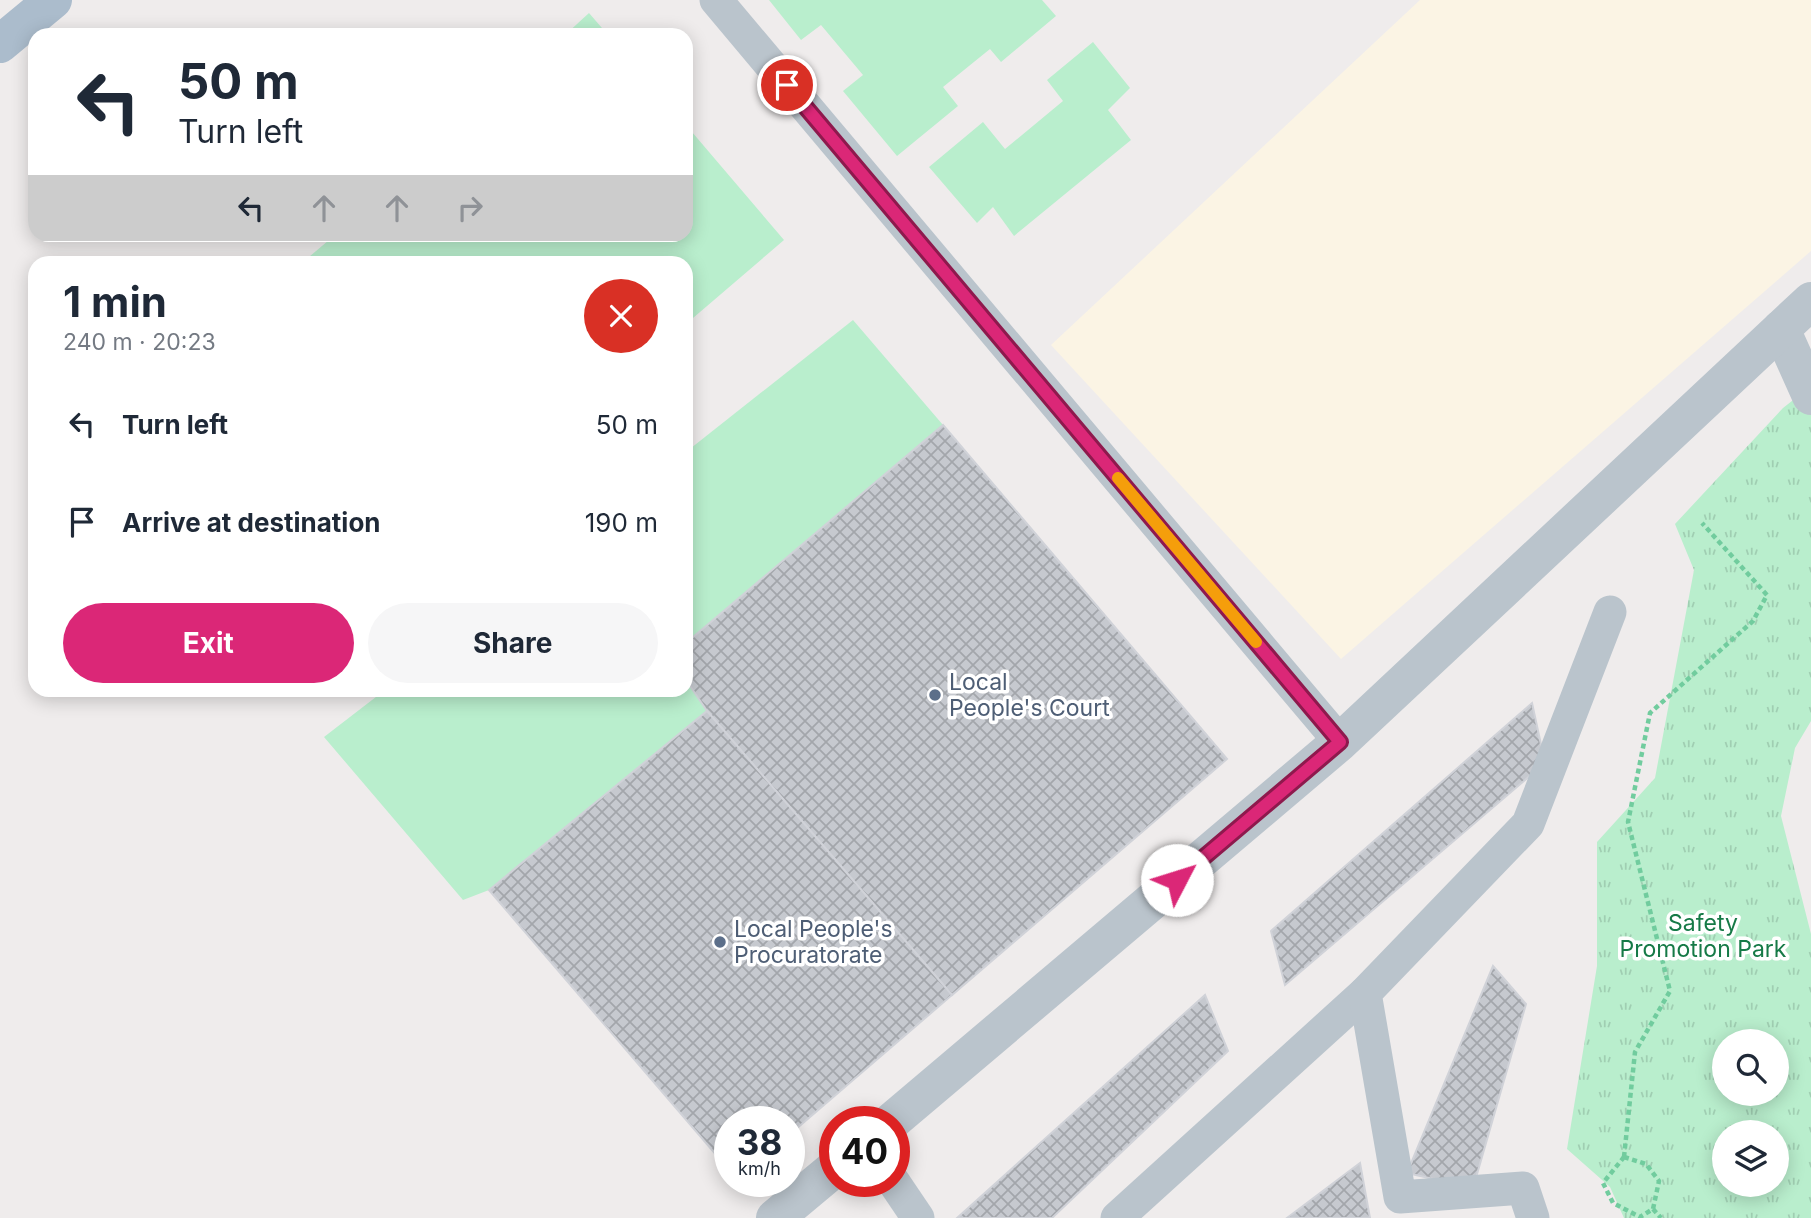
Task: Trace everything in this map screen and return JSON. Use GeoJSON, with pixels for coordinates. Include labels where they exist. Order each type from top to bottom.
{"type":"FeatureCollection","features":[{"type":"Feature","properties":{"kind":"main road"},"geometry":{"type":"LineString","coordinates":[[0,44],[53,0]]}},
{"type":"Feature","properties":{"kind":"street"},"geometry":{"type":"LineString","coordinates":[[716,0],[1340,742]]}},
{"type":"Feature","properties":{"kind":"street"},"geometry":{"type":"LineString","coordinates":[[910,1106],[1340,742],[1811,301]]}},
{"type":"Feature","properties":{"kind":"street"},"geometry":{"type":"LineString","coordinates":[[1781,329],[1811,396]]}},
{"type":"Feature","properties":{"kind":"street"},"geometry":{"type":"LineString","coordinates":[[1117,1218],[1365,993],[1528,824],[1610,612]]}},
{"type":"Feature","properties":{"kind":"street"},"geometry":{"type":"LineString","coordinates":[[1365,993],[1409,1208],[1523,1188],[1533,1218]]}},
{"type":"Feature","properties":{"kind":"street"},"geometry":{"type":"LineString","coordinates":[[775,1218],[819,1181]]}},
{"type":"Feature","properties":{"kind":"street"},"geometry":{"type":"LineString","coordinates":[[904,1197],[918,1218]]}},
{"type":"Feature","properties":{"kind":"path"},"geometry":{"type":"LineString","coordinates":[[1624,1157],[1646,1164],[1659,1181],[1653,1209],[1640,1217],[1613,1203],[1603,1183],[1624,1157],[1635,1052],[1670,990],[1628,822],[1650,713],[1753,621],[1767,595],[1702,523]]}},
{"type":"Feature","properties":{"kind":"path"},"geometry":{"type":"LineString","coordinates":[[1653,1209],[1661,1218]]}},
{"type":"Feature","properties":{"kind":"shaded area"},"geometry":{"type":"Polygon","coordinates":[[[1420,0],[1811,0],[1811,251],[1341,659],[1051,345],[1420,0]]]}},
{"type":"Feature","properties":{"kind":"green space"},"geometry":{"type":"Polygon","coordinates":[[[769,0],[1042,0],[1056,16],[1001,62],[990,49],[943,87],[958,106],[897,156],[843,91],[863,75],[821,25],[801,40],[769,0]]]}},
{"type":"Feature","properties":{"kind":"green space"},"geometry":{"type":"Polygon","coordinates":[[[589,13],[602,28],[573,28],[589,13]]]}},
{"type":"Feature","properties":{"kind":"green space"},"geometry":{"type":"Polygon","coordinates":[[[1093,42],[1130,88],[1108,110],[1131,140],[1014,236],[993,207],[977,223],[929,167],[983,122],[1005,149],[1063,101],[1047,80],[1093,42]]]}},
{"type":"Feature","properties":{"kind":"green space"},"geometry":{"type":"Polygon","coordinates":[[[693,133],[784,240],[693,318],[693,256],[310,256],[327,242],[693,242],[693,133]]]}},
{"type":"Feature","properties":{"kind":"green space"},"geometry":{"type":"Polygon","coordinates":[[[853,320],[943,425],[693,637],[693,446],[853,320]]]}},
{"type":"Feature","properties":{"kind":"green space","name":"Safety Promotion Park"},"geometry":{"type":"Polygon","coordinates":[[[1811,386],[1811,721],[1795,748],[1781,816],[1811,934],[1811,1218],[1624,1218],[1610,1187],[1567,1149],[1597,966],[1597,842],[1655,778],[1694,570],[1675,524],[1783,408],[1811,386]]]}},
{"type":"Feature","properties":{"kind":"green space"},"geometry":{"type":"Polygon","coordinates":[[[693,690],[707,711],[489,890],[463,900],[324,737],[376,697],[693,697],[693,690]]]}},
{"type":"Feature","properties":{"kind":"building","name":"Local People's Court"},"geometry":{"type":"Polygon","coordinates":[[[943,425],[1227,759],[952,995],[707,711],[693,690],[693,637],[943,425]]]}},
{"type":"Feature","properties":{"kind":"building"},"geometry":{"type":"Polygon","coordinates":[[[1532,703],[1545,763],[1285,985],[1271,931],[1532,703]]]}},
{"type":"Feature","properties":{"kind":"building","name":"Local People's Procuratorate"},"geometry":{"type":"Polygon","coordinates":[[[707,711],[952,995],[823,1106],[819,1106],[819,1109],[805,1121],[805,1106],[714,1106],[714,1152],[489,890],[707,711]]]}},
{"type":"Feature","properties":{"kind":"building"},"geometry":{"type":"Polygon","coordinates":[[[1493,966],[1526,1004],[1473,1188],[1407,1173],[1493,966]]]}},
{"type":"Feature","properties":{"kind":"building"},"geometry":{"type":"Polygon","coordinates":[[[1205,995],[1228,1051],[1052,1218],[957,1218],[1205,995]]]}},
{"type":"Feature","properties":{"kind":"building"},"geometry":{"type":"Polygon","coordinates":[[[1360,1163],[1370,1218],[1287,1218],[1360,1163]]]}},
{"type":"Feature","properties":{"kind":"slow traffic"},"geometry":{"type":"LineString","coordinates":[[1118,478],[1256,642]]}},
{"type":"Feature","properties":{"kind":"place","name":"Local People's Court"},"geometry":{"type":"Point","coordinates":[935,695]}},
{"type":"Feature","properties":{"kind":"place","name":"Local People's Procuratorate"},"geometry":{"type":"Point","coordinates":[720,942]}},
{"type":"Feature","properties":{"kind":"route"},"geometry":{"type":"LineString","coordinates":[[787,85],[1340,742],[1177,880]]}}]}
